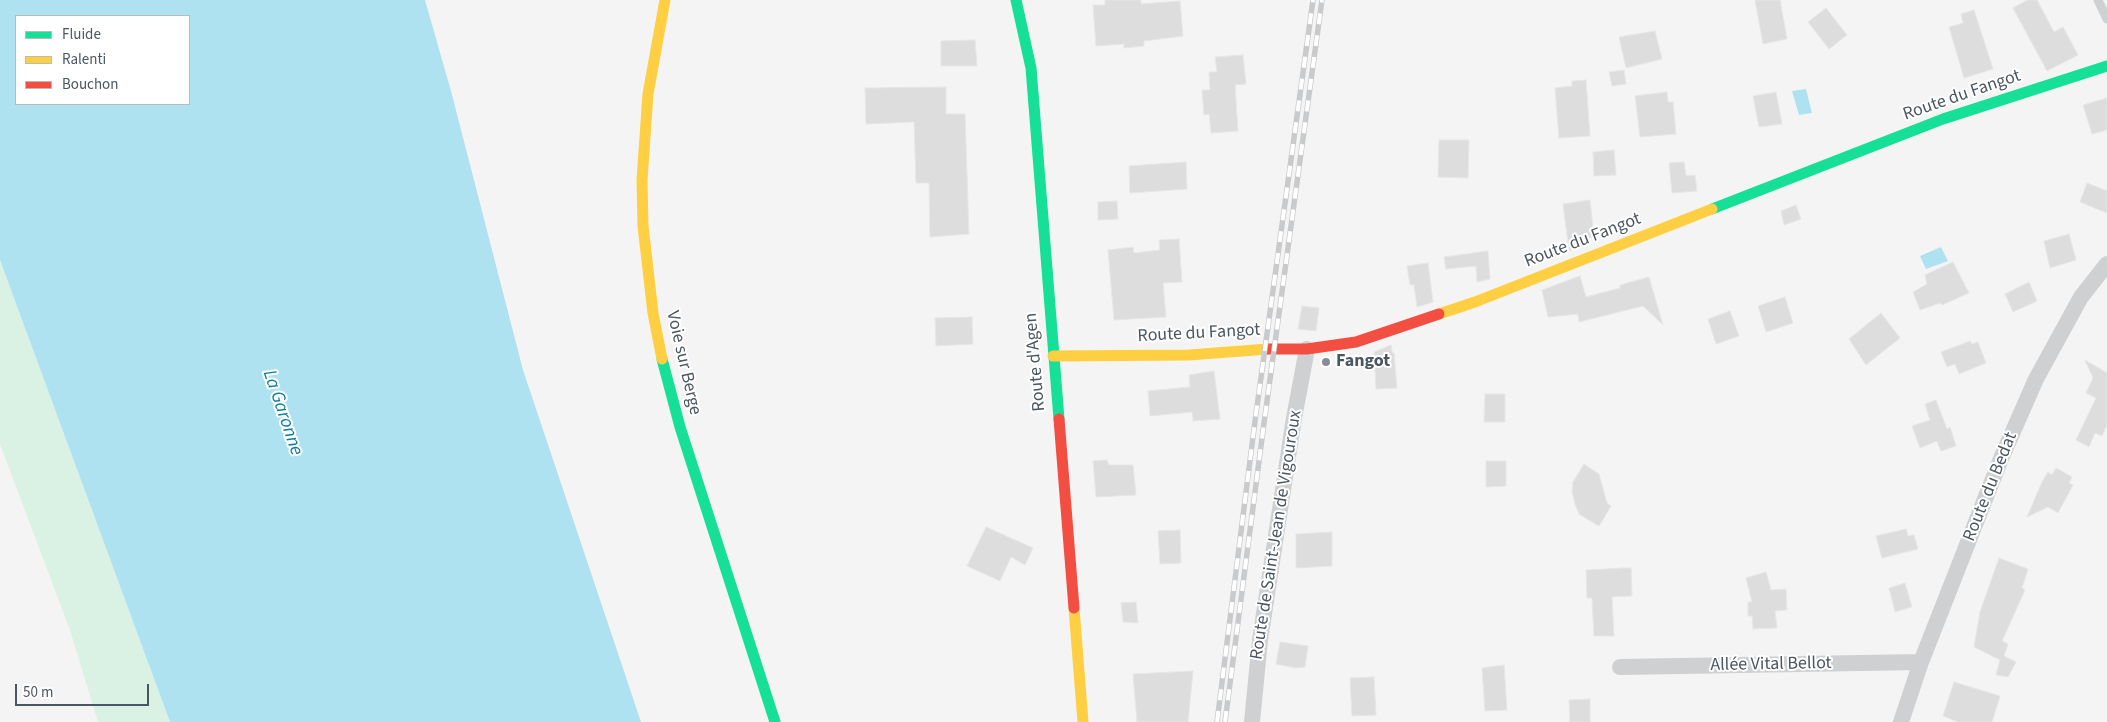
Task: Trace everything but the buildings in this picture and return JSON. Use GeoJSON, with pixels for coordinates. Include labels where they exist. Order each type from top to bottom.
{"type":"FeatureCollection","features":[{"type":"Feature","properties":{"kind":"main road","name":"Voie sur Berge"},"geometry":{"type":"LineString","coordinates":[[664,0],[648,94],[642,180],[643,226],[653,313],[660,350],[680,428],[775,722]]}},
{"type":"Feature","properties":{"kind":"main road","name":"Route d'Agen"},"geometry":{"type":"LineString","coordinates":[[1016,0],[1031,68],[1083,722]]}},
{"type":"Feature","properties":{"kind":"main road","name":"Route du Fangot"},"geometry":{"type":"LineString","coordinates":[[1053,356],[1189,354],[1307,348],[1356,342],[1475,302],[1943,119],[2107,66]]}},
{"type":"Feature","properties":{"kind":"street","name":"Route du Bedat"},"geometry":{"type":"LineString","coordinates":[[1901,722],[1921,662],[2000,461],[2036,379],[2081,297],[2107,264]]}},
{"type":"Feature","properties":{"kind":"street","name":"Route de Saint-Jean de Vigouroux"},"geometry":{"type":"LineString","coordinates":[[1252,722],[1260,640],[1294,418],[1307,348]]}},
{"type":"Feature","properties":{"kind":"street","name":"Allée Vital Bellot"},"geometry":{"type":"LineString","coordinates":[[1620,667],[1921,662]]}},
{"type":"Feature","properties":{"kind":"lane"},"geometry":{"type":"LineString","coordinates":[[2098,0],[2107,19]]}},
{"type":"Feature","properties":{"kind":"green space"},"geometry":{"type":"Polygon","coordinates":[[[0,260],[170,722],[98,722],[70,630],[0,444],[0,260]]]}},
{"type":"Feature","properties":{"kind":"water","name":"La Garonne"},"geometry":{"type":"Polygon","coordinates":[[[0,0],[425,0],[451,91],[523,370],[641,722],[170,722],[0,260],[0,0]]]}},
{"type":"Feature","properties":{"kind":"water"},"geometry":{"type":"Polygon","coordinates":[[[1806,89],[1812,113],[1799,115],[1792,91],[1806,89]]]}},
{"type":"Feature","properties":{"kind":"water"},"geometry":{"type":"Polygon","coordinates":[[[1941,247],[1948,261],[1926,269],[1920,256],[1941,247]]]}},
{"type":"Feature","properties":{"kind":"railway"},"geometry":{"type":"LineString","coordinates":[[1217,722],[1255,421],[1313,0]]}},
{"type":"Feature","properties":{"kind":"railway"},"geometry":{"type":"LineString","coordinates":[[1225,722],[1322,0]]}},
{"type":"Feature","properties":{"kind":"traffic: fast"},"geometry":{"type":"LineString","coordinates":[[1016,0],[1031,68],[1059,419]]}},
{"type":"Feature","properties":{"kind":"traffic: fast"},"geometry":{"type":"LineString","coordinates":[[1712,209],[1943,119],[2107,66]]}},
{"type":"Feature","properties":{"kind":"traffic: fast"},"geometry":{"type":"LineString","coordinates":[[662,359],[680,427],[775,722]]}},
{"type":"Feature","properties":{"kind":"traffic: slow"},"geometry":{"type":"LineString","coordinates":[[662,359],[653,313],[643,226],[642,180],[648,94],[665,0]]}},
{"type":"Feature","properties":{"kind":"traffic: slow"},"geometry":{"type":"LineString","coordinates":[[1439,314],[1475,302],[1712,209]]}},
{"type":"Feature","properties":{"kind":"traffic: slow"},"geometry":{"type":"LineString","coordinates":[[1053,356],[1189,355],[1268,349]]}},
{"type":"Feature","properties":{"kind":"traffic: slow"},"geometry":{"type":"LineString","coordinates":[[1074,608],[1083,722]]}},
{"type":"Feature","properties":{"kind":"traffic: jam"},"geometry":{"type":"LineString","coordinates":[[1268,349],[1307,349],[1356,342],[1439,314]]}},
{"type":"Feature","properties":{"kind":"traffic: jam"},"geometry":{"type":"LineString","coordinates":[[1059,419],[1074,608]]}},
{"type":"Feature","properties":{"kind":"place","name":"Fangot"},"geometry":{"type":"Point","coordinates":[1326,362]}}]}
